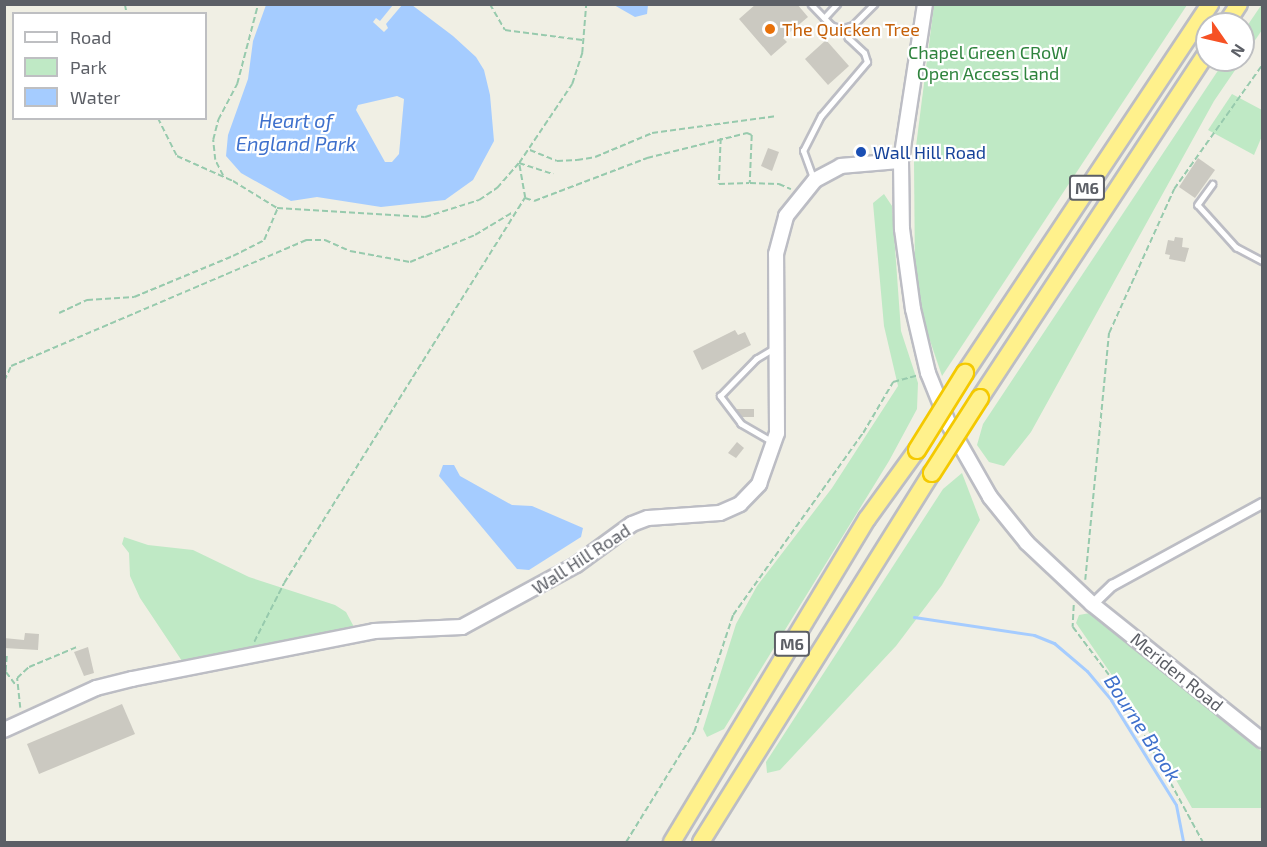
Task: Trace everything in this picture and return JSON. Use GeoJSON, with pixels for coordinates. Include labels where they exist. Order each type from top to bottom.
{"type":"FeatureCollection","features":[{"type":"Feature","properties":{"kind":"highway","name":"M6"},"geometry":{"type":"LineString","coordinates":[[672,843],[867,519],[917,450],[965,373],[1210,4]]}},
{"type":"Feature","properties":{"kind":"highway","name":"M6"},"geometry":{"type":"LineString","coordinates":[[700,843],[980,398],[1195,71]]}},
{"type":"Feature","properties":{"kind":"street","name":"Meriden Road"},"geometry":{"type":"LineString","coordinates":[[925,4],[901,160],[902,229],[913,309],[928,373],[949,425],[990,497],[1027,543],[1088,600],[1263,740]]}},
{"type":"Feature","properties":{"kind":"street","name":"Wall Hill Road"},"geometry":{"type":"LineString","coordinates":[[4,730],[96,688],[374,631],[462,627],[576,565],[632,524],[648,518],[720,513],[740,504],[759,484],[774,442],[776,254],[786,216],[800,193],[815,180],[841,166],[901,160]]}},
{"type":"Feature","properties":{"kind":"street"},"geometry":{"type":"LineString","coordinates":[[1088,600],[1263,503]]}},
{"type":"Feature","properties":{"kind":"lane"},"geometry":{"type":"LineString","coordinates":[[811,4],[831,25],[844,28]]}},
{"type":"Feature","properties":{"kind":"lane"},"geometry":{"type":"LineString","coordinates":[[824,18],[837,4]]}},
{"type":"Feature","properties":{"kind":"lane"},"geometry":{"type":"LineString","coordinates":[[844,28],[874,4]]}},
{"type":"Feature","properties":{"kind":"lane"},"geometry":{"type":"LineString","coordinates":[[815,180],[804,162],[803,152],[821,116],[867,62],[864,53],[848,38],[844,28]]}},
{"type":"Feature","properties":{"kind":"lane"},"geometry":{"type":"LineString","coordinates":[[1213,184],[1198,205],[1236,247],[1263,261]]}},
{"type":"Feature","properties":{"kind":"lane"},"geometry":{"type":"LineString","coordinates":[[774,442],[741,424],[720,396],[756,358],[775,347]]}},
{"type":"Feature","properties":{"kind":"path"},"geometry":{"type":"LineString","coordinates":[[224,177],[215,160],[213,140],[218,120],[237,84],[258,4]]}},
{"type":"Feature","properties":{"kind":"path"},"geometry":{"type":"LineString","coordinates":[[490,4],[505,30],[583,40]]}},
{"type":"Feature","properties":{"kind":"path"},"geometry":{"type":"LineString","coordinates":[[159,120],[177,156],[224,177],[278,208],[424,217],[479,200],[497,188],[519,163],[572,84],[583,40],[586,4]]}},
{"type":"Feature","properties":{"kind":"path"},"geometry":{"type":"LineString","coordinates":[[1203,843],[1119,688],[1073,627],[1072,608],[1088,600],[1109,333],[1174,189],[1263,65]]}},
{"type":"Feature","properties":{"kind":"path"},"geometry":{"type":"LineString","coordinates":[[529,149],[557,161],[595,158],[652,134],[777,116]]}},
{"type":"Feature","properties":{"kind":"path"},"geometry":{"type":"LineString","coordinates":[[525,198],[534,201],[647,158],[721,137],[752,135],[750,183]]}},
{"type":"Feature","properties":{"kind":"path"},"geometry":{"type":"LineString","coordinates":[[721,137],[719,184],[779,184],[800,193]]}},
{"type":"Feature","properties":{"kind":"path"},"geometry":{"type":"LineString","coordinates":[[245,659],[284,583],[525,198],[519,163]]}},
{"type":"Feature","properties":{"kind":"path"},"geometry":{"type":"LineString","coordinates":[[519,163],[553,174]]}},
{"type":"Feature","properties":{"kind":"path"},"geometry":{"type":"LineString","coordinates":[[58,313],[87,300],[134,297],[233,256],[264,240],[278,208]]}},
{"type":"Feature","properties":{"kind":"path"},"geometry":{"type":"LineString","coordinates":[[4,381],[11,366],[306,240],[325,240],[350,251],[410,262],[475,235],[515,211]]}},
{"type":"Feature","properties":{"kind":"path"},"geometry":{"type":"LineString","coordinates":[[626,843],[694,732],[733,615],[758,574],[815,501],[893,382],[928,373]]}},
{"type":"Feature","properties":{"kind":"path"},"geometry":{"type":"LineString","coordinates":[[15,685],[29,667],[79,646]]}},
{"type":"Feature","properties":{"kind":"path"},"geometry":{"type":"LineString","coordinates":[[7,656],[6,672],[15,685],[22,718]]}},
{"type":"Feature","properties":{"kind":"green space"},"geometry":{"type":"Polygon","coordinates":[[[1262,4],[1262,30],[1255,40],[1255,14],[1262,4]]]}},
{"type":"Feature","properties":{"kind":"green space","name":"Chapel Green CRoW Open Access land"},"geometry":{"type":"Polygon","coordinates":[[[934,5],[1187,5],[942,376],[925,326],[915,276],[914,162],[934,5]]]}},
{"type":"Feature","properties":{"kind":"green space"},"geometry":{"type":"Polygon","coordinates":[[[1217,72],[1234,72],[1214,101],[1031,432],[1004,466],[989,462],[977,445],[983,424],[1217,72]]]}},
{"type":"Feature","properties":{"kind":"green space"},"geometry":{"type":"Polygon","coordinates":[[[1232,94],[1262,110],[1262,136],[1254,155],[1208,130],[1232,94]]]}},
{"type":"Feature","properties":{"kind":"green space"},"geometry":{"type":"Polygon","coordinates":[[[884,194],[892,206],[901,331],[918,383],[917,409],[889,461],[724,729],[707,737],[703,729],[736,624],[757,586],[832,488],[898,386],[884,326],[873,203],[884,194]]]}},
{"type":"Feature","properties":{"kind":"green space"},"geometry":{"type":"Polygon","coordinates":[[[962,473],[980,520],[942,585],[896,646],[780,770],[767,773],[766,762],[943,489],[962,473]]]}},
{"type":"Feature","properties":{"kind":"green space"},"geometry":{"type":"Polygon","coordinates":[[[124,537],[148,545],[193,550],[249,577],[335,605],[346,612],[354,627],[182,661],[140,598],[130,576],[129,553],[122,544],[124,537]]]}},
{"type":"Feature","properties":{"kind":"green space"},"geometry":{"type":"Polygon","coordinates":[[[1090,613],[1262,752],[1262,808],[1192,808],[1138,713],[1076,623],[1079,615],[1090,613]]]}},
{"type":"Feature","properties":{"kind":"water","name":"Heart of England Park"},"geometry":{"type":"Polygon","coordinates":[[[266,5],[393,5],[380,21],[376,18],[373,22],[384,32],[388,28],[386,24],[402,5],[412,5],[453,36],[476,57],[484,70],[490,95],[494,141],[473,180],[445,200],[381,207],[317,197],[291,201],[241,173],[226,156],[228,135],[248,79],[253,41],[266,5]],[[397,96],[358,105],[356,110],[385,162],[392,162],[399,154],[404,99],[397,96]]]}},
{"type":"Feature","properties":{"kind":"water"},"geometry":{"type":"Polygon","coordinates":[[[614,5],[648,5],[647,14],[635,17],[614,5]]]}},
{"type":"Feature","properties":{"kind":"water"},"geometry":{"type":"Polygon","coordinates":[[[443,465],[454,465],[460,476],[512,505],[532,506],[583,528],[581,537],[529,570],[517,569],[439,476],[443,465]]]}},
{"type":"Feature","properties":{"kind":"building","name":"The Quicken Tree"},"geometry":{"type":"Polygon","coordinates":[[[756,4],[797,4],[808,17],[783,38],[787,42],[771,56],[739,19],[756,4]]]}},
{"type":"Feature","properties":{"kind":"building"},"geometry":{"type":"Polygon","coordinates":[[[826,40],[849,66],[828,85],[805,59],[826,40]]]}},
{"type":"Feature","properties":{"kind":"building"},"geometry":{"type":"Polygon","coordinates":[[[768,148],[779,152],[772,171],[761,166],[768,148]]]}},
{"type":"Feature","properties":{"kind":"building"},"geometry":{"type":"Polygon","coordinates":[[[1198,158],[1215,170],[1195,198],[1179,187],[1198,158]]]}},
{"type":"Feature","properties":{"kind":"building"},"geometry":{"type":"Polygon","coordinates":[[[1175,237],[1183,238],[1182,247],[1189,248],[1185,262],[1169,259],[1170,255],[1165,254],[1168,240],[1174,241],[1175,237]]]}},
{"type":"Feature","properties":{"kind":"building"},"geometry":{"type":"Polygon","coordinates":[[[735,330],[738,335],[745,332],[751,345],[702,370],[693,351],[735,330]]]}},
{"type":"Feature","properties":{"kind":"building"},"geometry":{"type":"Polygon","coordinates":[[[735,409],[754,409],[754,417],[741,417],[735,409]]]}},
{"type":"Feature","properties":{"kind":"building"},"geometry":{"type":"Polygon","coordinates":[[[737,442],[744,448],[736,458],[728,453],[737,442]]]}},
{"type":"Feature","properties":{"kind":"building"},"geometry":{"type":"Polygon","coordinates":[[[25,633],[39,634],[38,650],[4,648],[4,638],[24,640],[25,633]]]}},
{"type":"Feature","properties":{"kind":"building"},"geometry":{"type":"Polygon","coordinates":[[[88,647],[94,673],[84,676],[74,652],[88,647]]]}},
{"type":"Feature","properties":{"kind":"building"},"geometry":{"type":"Polygon","coordinates":[[[122,704],[135,734],[39,774],[27,744],[122,704]]]}},
{"type":"Feature","properties":{"kind":"waterway","name":"Bourne Brook"},"geometry":{"type":"LineString","coordinates":[[914,617],[1034,635],[1054,643],[1087,671],[1111,700],[1176,805],[1183,842]]}},
{"type":"Feature","properties":{"kind":"place","name":"The Quicken Tree"},"geometry":{"type":"Point","coordinates":[770,29]}},
{"type":"Feature","properties":{"kind":"place","name":"Wall Hill Road"},"geometry":{"type":"Point","coordinates":[861,152]}}]}
